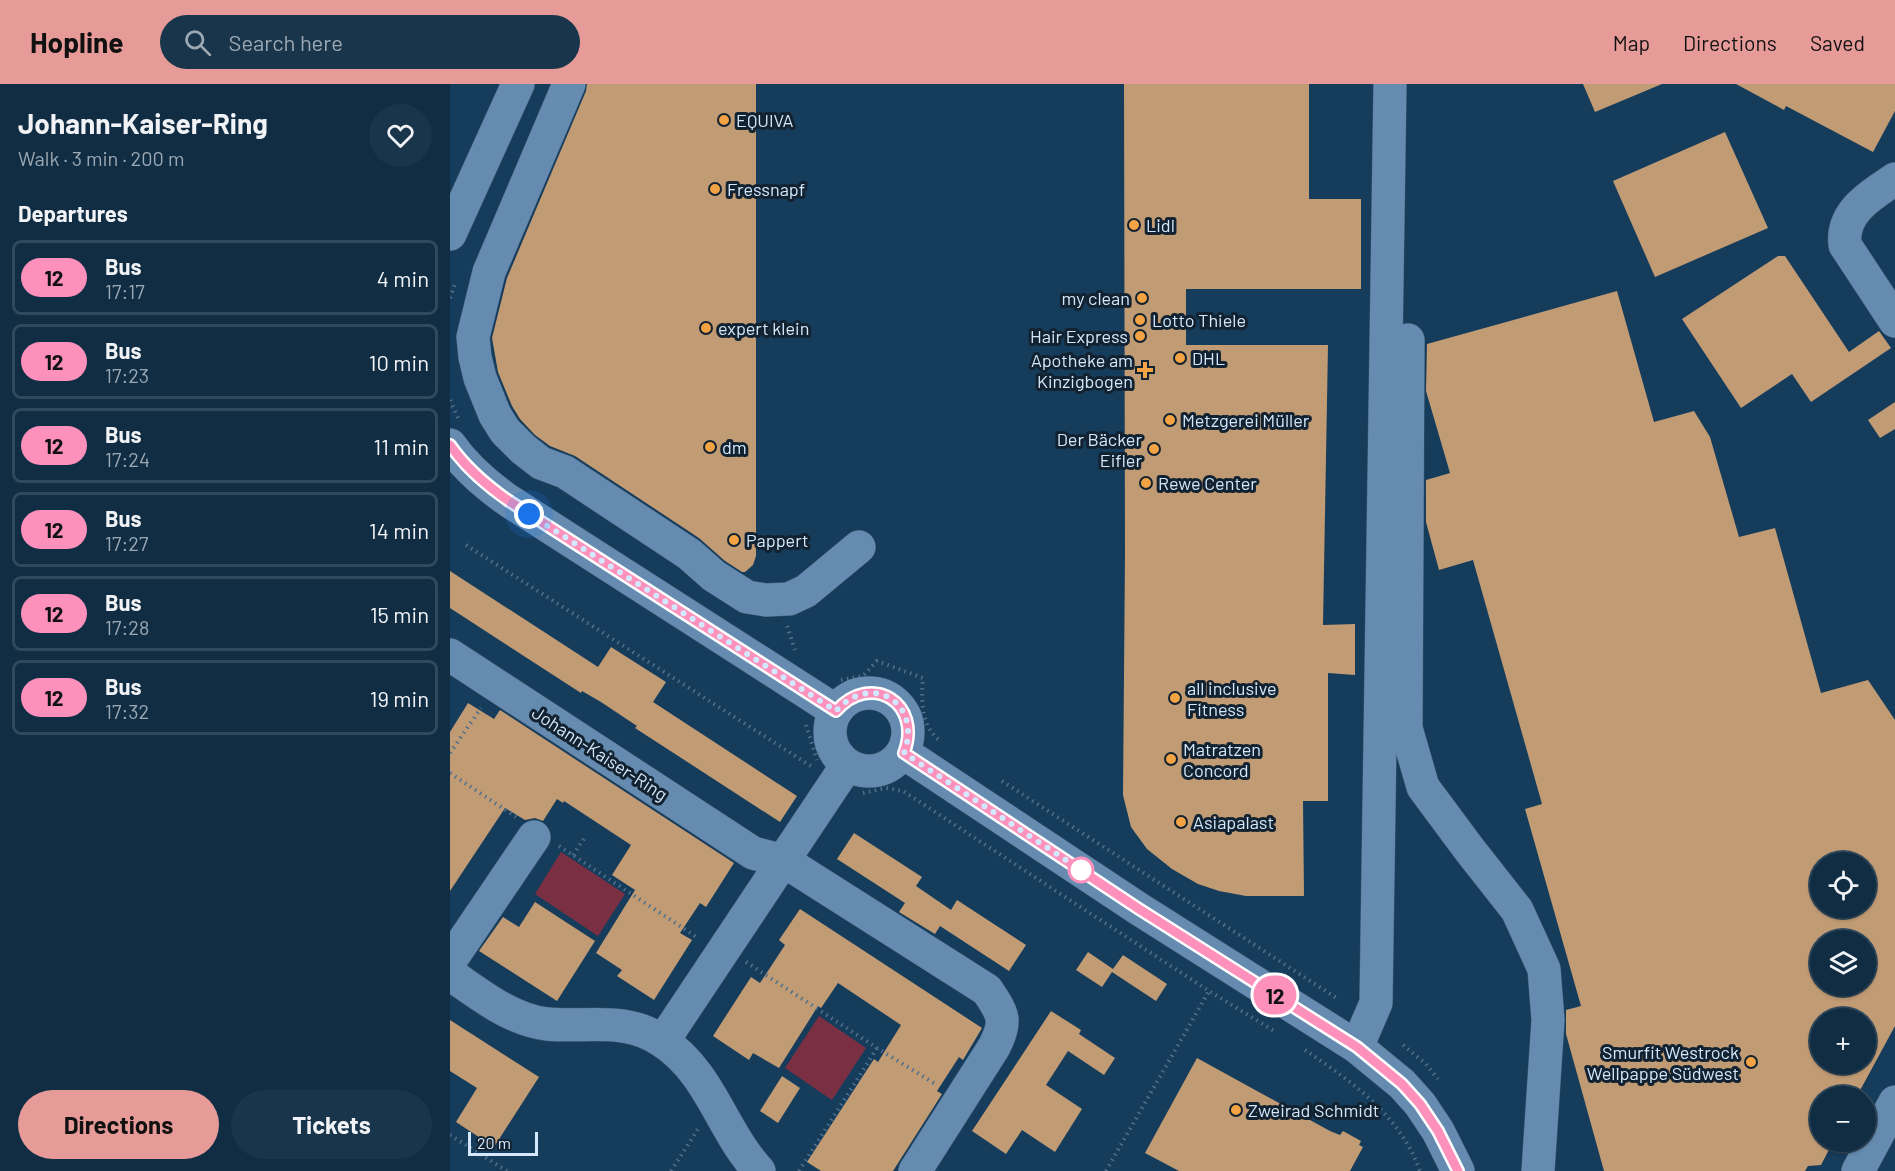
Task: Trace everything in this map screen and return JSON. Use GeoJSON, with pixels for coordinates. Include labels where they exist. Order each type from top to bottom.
{"type":"FeatureCollection","features":[{"type":"Feature","properties":{"kind":"street"},"geometry":{"type":"LineString","coordinates":[[450,234],[518,84]]}},
{"type":"Feature","properties":{"kind":"street"},"geometry":{"type":"LineString","coordinates":[[569,84],[489,272],[473,337],[480,378],[495,415],[505,431],[523,449],[542,463],[565,472],[689,554],[714,576],[747,597],[778,600],[806,591],[859,547]]}},
{"type":"Feature","properties":{"kind":"street"},"geometry":{"type":"LineString","coordinates":[[1363,1034],[1376,1003],[1389,84]]}},
{"type":"Feature","properties":{"kind":"street"},"geometry":{"type":"LineString","coordinates":[[1895,179],[1868,196],[1857,207],[1843,233],[1845,245],[1895,321]]}},
{"type":"Feature","properties":{"kind":"street"},"geometry":{"type":"LineString","coordinates":[[1408,330],[1406,728],[1423,787],[1517,910],[1544,969],[1548,1020],[1538,1171]]}},
{"type":"Feature","properties":{"kind":"street"},"geometry":{"type":"LineString","coordinates":[[450,445],[468,468],[509,501],[836,711]]}},
{"type":"Feature","properties":{"kind":"street","name":"Johann-Kaiser-Ring"},"geometry":{"type":"LineString","coordinates":[[450,655],[753,853],[783,861],[987,990],[998,1006],[1003,1021],[1002,1032],[915,1171]]}},
{"type":"Feature","properties":{"kind":"street"},"geometry":{"type":"LineString","coordinates":[[663,1041],[841,774],[859,770],[871,772],[884,769],[895,763],[904,753],[909,730],[901,708],[892,699],[868,692],[844,701],[836,711],[830,725],[830,740],[841,774]]}},
{"type":"Feature","properties":{"kind":"street"},"geometry":{"type":"LineString","coordinates":[[904,753],[1139,909],[1363,1034],[1420,1104],[1438,1131],[1458,1171]]}},
{"type":"Feature","properties":{"kind":"street"},"geometry":{"type":"LineString","coordinates":[[450,961],[536,833]]}},
{"type":"Feature","properties":{"kind":"street"},"geometry":{"type":"LineString","coordinates":[[450,974],[495,1004],[529,1020],[546,1024],[629,1026],[648,1032],[663,1041],[683,1057],[694,1070],[715,1102],[740,1148],[759,1171]]}},
{"type":"Feature","properties":{"kind":"street"},"geometry":{"type":"LineString","coordinates":[[1858,1171],[1895,1102]]}},
{"type":"Feature","properties":{"kind":"path"},"geometry":{"type":"LineString","coordinates":[[466,545],[817,770],[818,758],[805,724],[800,720]]}},
{"type":"Feature","properties":{"kind":"path"},"geometry":{"type":"LineString","coordinates":[[833,676],[842,680],[863,676],[877,661],[923,678],[923,713],[931,734],[946,746]]}},
{"type":"Feature","properties":{"kind":"path"},"geometry":{"type":"LineString","coordinates":[[450,753],[497,686]]}},
{"type":"Feature","properties":{"kind":"path"},"geometry":{"type":"LineString","coordinates":[[450,773],[536,833],[703,941],[709,937],[877,1048],[961,1099]]}},
{"type":"Feature","properties":{"kind":"path"},"geometry":{"type":"LineString","coordinates":[[841,774],[851,795],[886,788],[903,791],[1209,991],[1280,1034]]}},
{"type":"Feature","properties":{"kind":"path"},"geometry":{"type":"LineString","coordinates":[[994,777],[1363,1034],[1425,1063],[1443,1085]]}},
{"type":"Feature","properties":{"kind":"path"},"geometry":{"type":"LineString","coordinates":[[573,855],[585,837]]}},
{"type":"Feature","properties":{"kind":"path"},"geometry":{"type":"LineString","coordinates":[[1106,1171],[1209,991]]}},
{"type":"Feature","properties":{"kind":"path"},"geometry":{"type":"LineString","coordinates":[[1300,1047],[1363,1091],[1395,1124],[1420,1171]]}},
{"type":"Feature","properties":{"kind":"path"},"geometry":{"type":"LineString","coordinates":[[799,1171],[877,1048]]}},
{"type":"Feature","properties":{"kind":"path"},"geometry":{"type":"LineString","coordinates":[[671,1171],[715,1102]]}},
{"type":"Feature","properties":{"kind":"path"},"geometry":{"type":"LineString","coordinates":[[450,1135],[507,1171]]}},
{"type":"Feature","properties":{"kind":"shaded area"},"geometry":{"type":"Polygon","coordinates":[[[561,852],[625,894],[598,936],[535,894],[561,852]]]}},
{"type":"Feature","properties":{"kind":"shaded area"},"geometry":{"type":"Polygon","coordinates":[[[819,1016],[866,1048],[832,1100],[785,1068],[819,1016]]]}},
{"type":"Feature","properties":{"kind":"building"},"geometry":{"type":"Polygon","coordinates":[[[587,84],[756,84],[756,556],[753,565],[745,572],[725,561],[699,538],[575,456],[550,446],[535,435],[520,419],[512,406],[498,372],[492,338],[507,278],[587,84]]]}},
{"type":"Feature","properties":{"kind":"building"},"geometry":{"type":"Polygon","coordinates":[[[1124,84],[1309,84],[1309,199],[1361,199],[1361,289],[1186,289],[1186,345],[1328,345],[1323,625],[1355,624],[1355,675],[1328,673],[1328,801],[1303,801],[1304,896],[1246,896],[1198,884],[1172,869],[1147,849],[1131,827],[1123,795],[1124,84]]]}},
{"type":"Feature","properties":{"kind":"building"},"geometry":{"type":"Polygon","coordinates":[[[1583,84],[1662,84],[1595,112],[1583,84]]]}},
{"type":"Feature","properties":{"kind":"building"},"geometry":{"type":"Polygon","coordinates":[[[1736,84],[1895,84],[1895,111],[1873,152],[1786,106],[1784,110],[1736,84]]]}},
{"type":"Feature","properties":{"kind":"building"},"geometry":{"type":"Polygon","coordinates":[[[1725,132],[1768,228],[1655,277],[1613,181],[1725,132]]]}},
{"type":"Feature","properties":{"kind":"building"},"geometry":{"type":"Polygon","coordinates":[[[1778,256],[1785,256],[1849,352],[1879,331],[1891,348],[1811,402],[1792,374],[1741,408],[1682,319],[1778,256]]]}},
{"type":"Feature","properties":{"kind":"building"},"geometry":{"type":"Polygon","coordinates":[[[1617,291],[1654,422],[1694,411],[1710,437],[1739,537],[1775,528],[1821,693],[1868,680],[1895,720],[1895,1026],[1876,1061],[1876,1008],[1810,1008],[1810,1074],[1869,1074],[1862,1086],[1810,1086],[1810,1152],[1828,1152],[1821,1165],[1808,1166],[1805,1171],[1604,1171],[1566,1034],[1566,1010],[1581,1006],[1525,809],[1542,804],[1473,560],[1439,570],[1426,522],[1426,480],[1450,473],[1426,391],[1427,344],[1617,291]]]}},
{"type":"Feature","properties":{"kind":"building"},"geometry":{"type":"Polygon","coordinates":[[[1895,402],[1895,429],[1880,438],[1868,420],[1895,402]]]}},
{"type":"Feature","properties":{"kind":"building"},"geometry":{"type":"Polygon","coordinates":[[[450,571],[598,667],[611,647],[666,682],[653,702],[797,796],[780,822],[635,728],[637,726],[601,702],[582,691],[581,693],[450,608],[450,571]]]}},
{"type":"Feature","properties":{"kind":"building"},"geometry":{"type":"Polygon","coordinates":[[[468,703],[494,719],[500,710],[734,863],[706,907],[700,903],[680,933],[692,940],[654,1000],[617,976],[622,970],[596,953],[635,890],[612,875],[631,845],[564,801],[563,803],[557,799],[543,821],[535,818],[525,820],[505,808],[450,891],[450,732],[468,703]]]}},
{"type":"Feature","properties":{"kind":"building"},"geometry":{"type":"Polygon","coordinates":[[[854,833],[922,877],[916,886],[951,910],[957,900],[1026,945],[1009,971],[940,926],[935,934],[899,912],[905,903],[837,859],[854,833]]]}},
{"type":"Feature","properties":{"kind":"building"},"geometry":{"type":"Polygon","coordinates":[[[535,902],[595,941],[557,1001],[479,951],[503,917],[519,927],[535,902]]]}},
{"type":"Feature","properties":{"kind":"building"},"geometry":{"type":"Polygon","coordinates":[[[800,909],[982,1028],[963,1060],[959,1057],[937,1091],[942,1094],[893,1171],[821,1171],[807,1162],[874,1059],[878,1062],[901,1025],[838,983],[821,1008],[818,1006],[779,1068],[753,1053],[749,1060],[713,1036],[751,977],[760,983],[785,945],[779,940],[800,909]]]}},
{"type":"Feature","properties":{"kind":"building"},"geometry":{"type":"Polygon","coordinates":[[[1088,952],[1113,969],[1123,955],[1167,984],[1156,1001],[1112,972],[1102,987],[1076,970],[1088,952]]]}},
{"type":"Feature","properties":{"kind":"building"},"geometry":{"type":"Polygon","coordinates":[[[1051,1011],[1081,1030],[1079,1034],[1115,1058],[1104,1075],[1068,1051],[1046,1085],[1082,1109],[1055,1152],[1022,1130],[1006,1154],[972,1131],[1051,1011]]]}},
{"type":"Feature","properties":{"kind":"building"},"geometry":{"type":"Polygon","coordinates":[[[450,1020],[539,1077],[494,1147],[456,1122],[477,1088],[450,1071],[450,1020]]]}},
{"type":"Feature","properties":{"kind":"building"},"geometry":{"type":"Polygon","coordinates":[[[1197,1058],[1330,1131],[1340,1135],[1343,1131],[1361,1141],[1359,1145],[1363,1147],[1350,1171],[1179,1171],[1145,1153],[1197,1058]]]}},
{"type":"Feature","properties":{"kind":"building"},"geometry":{"type":"Polygon","coordinates":[[[782,1076],[800,1088],[778,1123],[760,1111],[782,1076]]]}},
{"type":"Feature","properties":{"kind":"bus line","name":"12"},"geometry":{"type":"LineString","coordinates":[[450,445],[468,468],[509,501],[836,711],[844,701],[868,692],[892,699],[901,708],[909,730],[904,753],[1139,909],[1357,1047],[1402,1084],[1420,1104],[1438,1131],[1458,1171]]}},
{"type":"Feature","properties":{"kind":"place","name":"EQUIVA"},"geometry":{"type":"Point","coordinates":[724,120]}},
{"type":"Feature","properties":{"kind":"place","name":"Fressnapf"},"geometry":{"type":"Point","coordinates":[715,189]}},
{"type":"Feature","properties":{"kind":"place","name":"Lidl"},"geometry":{"type":"Point","coordinates":[1134,225]}},
{"type":"Feature","properties":{"kind":"place","name":"my clean"},"geometry":{"type":"Point","coordinates":[1142,298]}},
{"type":"Feature","properties":{"kind":"place","name":"Lotto Thiele"},"geometry":{"type":"Point","coordinates":[1140,320]}},
{"type":"Feature","properties":{"kind":"place","name":"expert klein"},"geometry":{"type":"Point","coordinates":[706,328]}},
{"type":"Feature","properties":{"kind":"place","name":"Hair Express"},"geometry":{"type":"Point","coordinates":[1140,336]}},
{"type":"Feature","properties":{"kind":"place","name":"DHL"},"geometry":{"type":"Point","coordinates":[1180,358]}},
{"type":"Feature","properties":{"kind":"place","name":"Apotheke am Kinzigbogen"},"geometry":{"type":"Point","coordinates":[1145,370]}},
{"type":"Feature","properties":{"kind":"place","name":"Metzgerei Müller"},"geometry":{"type":"Point","coordinates":[1170,420]}},
{"type":"Feature","properties":{"kind":"place","name":"dm"},"geometry":{"type":"Point","coordinates":[710,447]}},
{"type":"Feature","properties":{"kind":"place","name":"Der Bäcker Eifler"},"geometry":{"type":"Point","coordinates":[1154,449]}},
{"type":"Feature","properties":{"kind":"place","name":"Rewe Center"},"geometry":{"type":"Point","coordinates":[1146,483]}},
{"type":"Feature","properties":{"kind":"place","name":"Pappert"},"geometry":{"type":"Point","coordinates":[734,540]}},
{"type":"Feature","properties":{"kind":"place","name":"all inclusive Fitness"},"geometry":{"type":"Point","coordinates":[1175,698]}},
{"type":"Feature","properties":{"kind":"place","name":"Matratzen Concord"},"geometry":{"type":"Point","coordinates":[1171,759]}},
{"type":"Feature","properties":{"kind":"place","name":"Asiapalast"},"geometry":{"type":"Point","coordinates":[1181,822]}},
{"type":"Feature","properties":{"kind":"place","name":"Smurfit Westrock Wellpappe Südwest"},"geometry":{"type":"Point","coordinates":[1751,1062]}},
{"type":"Feature","properties":{"kind":"place","name":"Zweirad Schmidt"},"geometry":{"type":"Point","coordinates":[1236,1110]}},
{"type":"Feature","properties":{"kind":"route"},"geometry":{"type":"LineString","coordinates":[[529,514],[836,711],[844,701],[868,692],[892,699],[901,708],[909,730],[904,753],[1087,874],[1081,870]]}}]}
